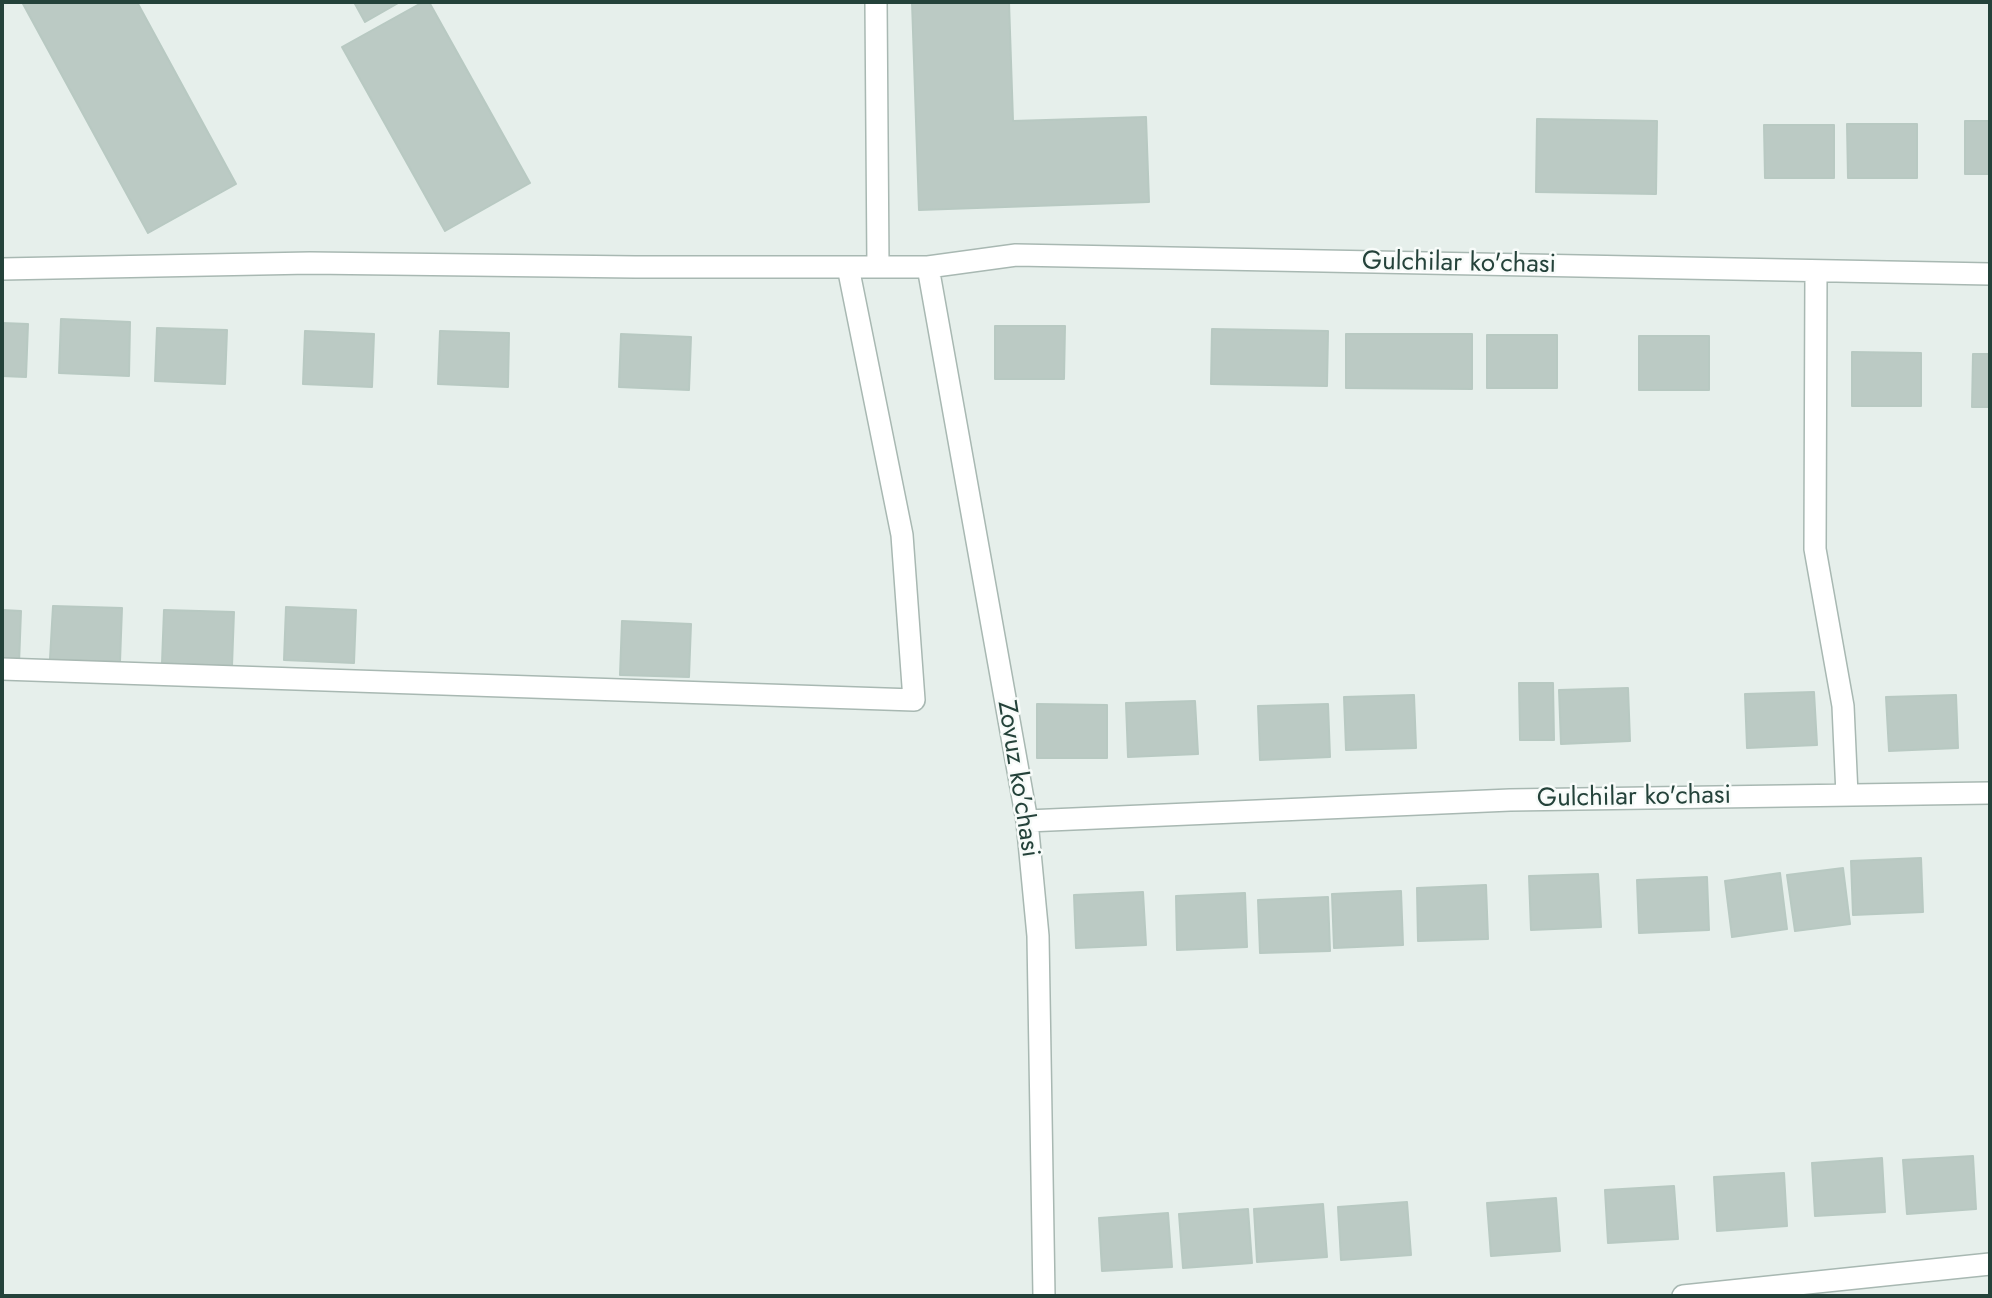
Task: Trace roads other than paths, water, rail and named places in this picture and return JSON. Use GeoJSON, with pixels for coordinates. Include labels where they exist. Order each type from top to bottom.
{"type":"FeatureCollection","features":[{"type":"Feature","properties":{"kind":"street"},"geometry":{"type":"LineString","coordinates":[[876,2],[878,267]]}},
{"type":"Feature","properties":{"kind":"street","name":"Gulchilar ko'chasi"},"geometry":{"type":"LineString","coordinates":[[2,269],[310,263],[928,267],[1016,255],[1990,274]]}},
{"type":"Feature","properties":{"kind":"street"},"geometry":{"type":"LineString","coordinates":[[2,669],[914,700],[902,536],[848,267]]}},
{"type":"Feature","properties":{"kind":"street","name":"Zovuz ko'chasi"},"geometry":{"type":"LineString","coordinates":[[928,267],[1027,821],[1038,936],[1044,1296]]}},
{"type":"Feature","properties":{"kind":"street"},"geometry":{"type":"LineString","coordinates":[[1816,271],[1815,549],[1843,706],[1847,795]]}},
{"type":"Feature","properties":{"kind":"street","name":"Gulchilar ko'chasi"},"geometry":{"type":"LineString","coordinates":[[1027,821],[1510,800],[1990,793]]}},
{"type":"Feature","properties":{"kind":"street"},"geometry":{"type":"LineString","coordinates":[[1683,1296],[1990,1264]]}}]}
